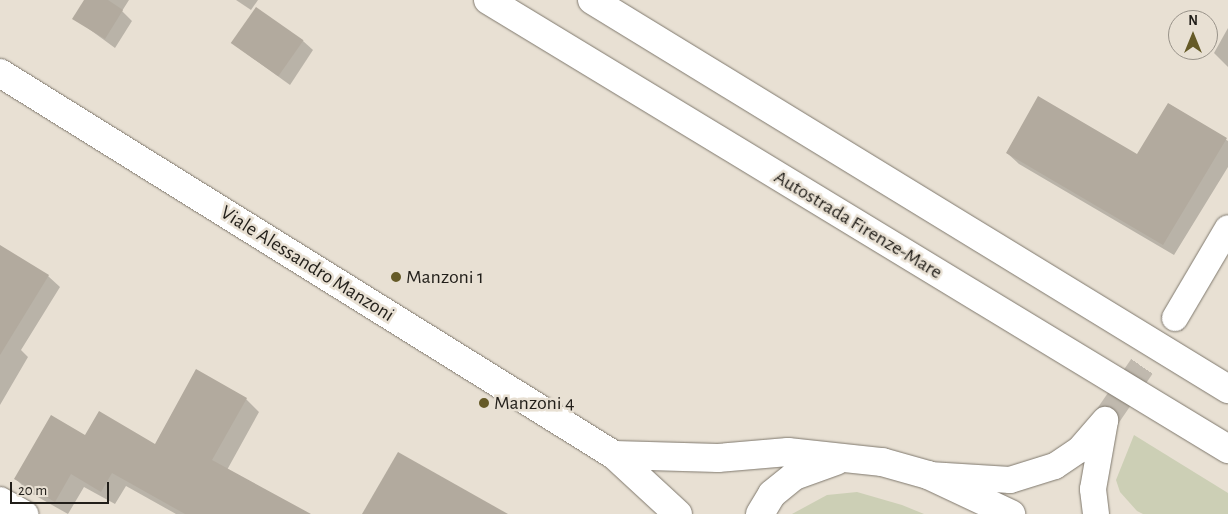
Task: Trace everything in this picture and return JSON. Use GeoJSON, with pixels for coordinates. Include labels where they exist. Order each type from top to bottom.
{"type":"FeatureCollection","features":[{"type":"Feature","properties":{"kind":"main road","name":"Autostrada Firenze-Mare"},"geometry":{"type":"LineString","coordinates":[[488,0],[1228,449]]}},
{"type":"Feature","properties":{"kind":"main road"},"geometry":{"type":"LineString","coordinates":[[592,0],[1228,389]]}},
{"type":"Feature","properties":{"kind":"main road","name":"Viale Alessandro Manzoni"},"geometry":{"type":"LineString","coordinates":[[0,73],[614,455],[678,514]]}},
{"type":"Feature","properties":{"kind":"main road"},"geometry":{"type":"LineString","coordinates":[[614,455],[718,458],[788,452],[882,462],[928,475],[1011,514]]}},
{"type":"Feature","properties":{"kind":"main road"},"geometry":{"type":"LineString","coordinates":[[760,514],[772,494],[794,476],[850,458]]}},
{"type":"Feature","properties":{"kind":"street"},"geometry":{"type":"LineString","coordinates":[[1175,318],[1228,228]]}},
{"type":"Feature","properties":{"kind":"street"},"geometry":{"type":"LineString","coordinates":[[928,475],[1010,480],[1046,469],[1079,450],[1105,420],[1093,489],[1096,514]]}},
{"type":"Feature","properties":{"kind":"street"},"geometry":{"type":"LineString","coordinates":[[0,500],[25,514]]}},
{"type":"Feature","properties":{"kind":"green space"},"geometry":{"type":"Polygon","coordinates":[[[1134,435],[1228,493],[1228,514],[1143,514],[1137,511],[1120,492],[1116,480],[1134,435]]]}},
{"type":"Feature","properties":{"kind":"green space"},"geometry":{"type":"Polygon","coordinates":[[[857,492],[902,505],[924,514],[792,514],[827,495],[857,492]]]}},
{"type":"Feature","properties":{"kind":"building"},"geometry":{"type":"Polygon","coordinates":[[[84,0],[108,0],[123,10],[105,39],[72,19],[84,0]]]}},
{"type":"Feature","properties":{"kind":"building"},"geometry":{"type":"Polygon","coordinates":[[[256,7],[304,40],[278,76],[231,43],[256,7]]]}},
{"type":"Feature","properties":{"kind":"building"},"geometry":{"type":"Polygon","coordinates":[[[1038,96],[1137,154],[1168,103],[1227,138],[1163,245],[1006,153],[1038,96]]]}},
{"type":"Feature","properties":{"kind":"building"},"geometry":{"type":"Polygon","coordinates":[[[0,245],[49,275],[0,355],[0,245]]]}},
{"type":"Feature","properties":{"kind":"building"},"geometry":{"type":"Polygon","coordinates":[[[196,369],[247,398],[212,460],[311,514],[185,514],[112,473],[101,492],[71,474],[55,502],[14,479],[51,415],[85,435],[99,411],[155,444],[196,369]]]}},
{"type":"Feature","properties":{"kind":"building"},"geometry":{"type":"Polygon","coordinates":[[[398,452],[508,514],[362,514],[398,452]]]}},
{"type":"Feature","properties":{"kind":"tunnel"},"geometry":{"type":"LineString","coordinates":[[1105,420],[1175,318]]}},
{"type":"Feature","properties":{"kind":"place","name":"Manzoni 1"},"geometry":{"type":"Point","coordinates":[396,277]}},
{"type":"Feature","properties":{"kind":"place","name":"Manzoni 4"},"geometry":{"type":"Point","coordinates":[484,403]}}]}
